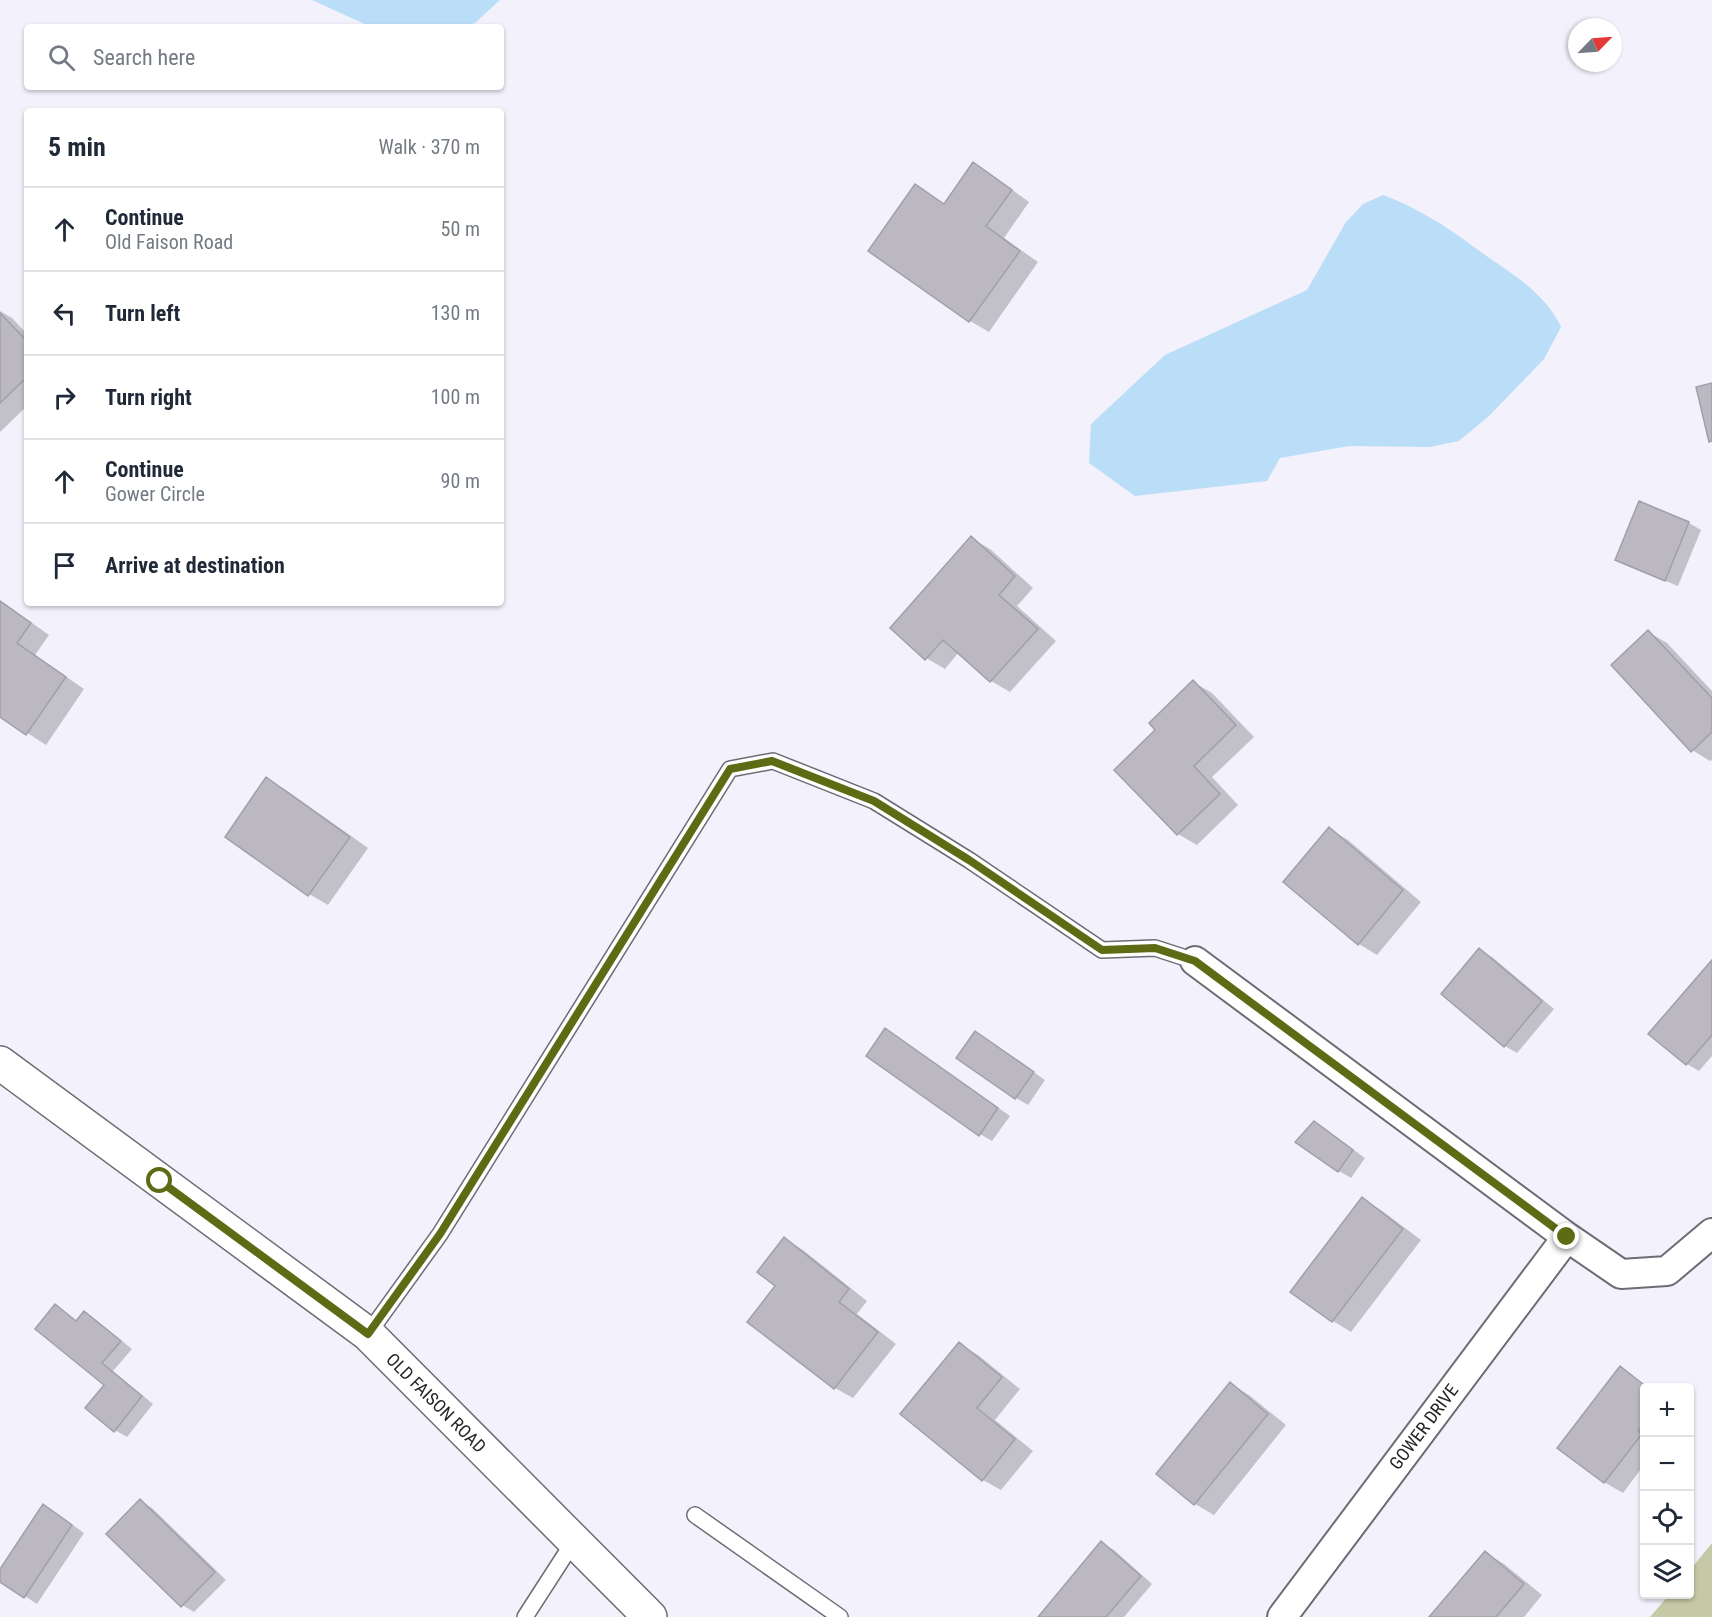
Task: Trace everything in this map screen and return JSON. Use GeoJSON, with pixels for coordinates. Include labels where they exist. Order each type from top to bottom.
{"type":"FeatureCollection","features":[{"type":"Feature","properties":{"kind":"street"},"geometry":{"type":"LineString","coordinates":[[1195,961],[1567,1237],[1621,1274],[1667,1271],[1712,1233]]}},
{"type":"Feature","properties":{"kind":"street","name":"OLD FAISON ROAD"},"geometry":{"type":"LineString","coordinates":[[0,1062],[368,1334],[650,1617]]}},
{"type":"Feature","properties":{"kind":"street","name":"GOWER DRIVE"},"geometry":{"type":"LineString","coordinates":[[1282,1617],[1567,1237]]}},
{"type":"Feature","properties":{"kind":"lane"},"geometry":{"type":"LineString","coordinates":[[368,1334],[440,1234],[730,769],[772,761],[874,801],[969,860],[1102,950],[1155,948],[1195,961]]}},
{"type":"Feature","properties":{"kind":"lane"},"geometry":{"type":"LineString","coordinates":[[695,1515],[840,1617]]}},
{"type":"Feature","properties":{"kind":"lane"},"geometry":{"type":"LineString","coordinates":[[525,1617],[574,1540]]}},
{"type":"Feature","properties":{"kind":"green space"},"geometry":{"type":"Polygon","coordinates":[[[1712,1543],[1712,1617],[1650,1617],[1666,1599],[1694,1599],[1694,1565],[1712,1543]]]}},
{"type":"Feature","properties":{"kind":"water"},"geometry":{"type":"Polygon","coordinates":[[[312,0],[500,0],[471,24],[364,24],[312,0]]]}},
{"type":"Feature","properties":{"kind":"water"},"geometry":{"type":"Polygon","coordinates":[[[1383,195],[1407,205],[1453,232],[1511,273],[1534,291],[1561,327],[1544,359],[1489,416],[1459,441],[1430,447],[1349,446],[1280,458],[1267,481],[1135,496],[1089,463],[1091,424],[1165,355],[1307,290],[1346,222],[1363,204],[1383,195]]]}},
{"type":"Feature","properties":{"kind":"building"},"geometry":{"type":"Polygon","coordinates":[[[973,162],[1012,190],[986,226],[1020,251],[969,322],[868,251],[915,184],[944,204],[973,162]]]}},
{"type":"Feature","properties":{"kind":"building"},"geometry":{"type":"Polygon","coordinates":[[[0,313],[24,338],[24,380],[0,403],[0,313]]]}},
{"type":"Feature","properties":{"kind":"building"},"geometry":{"type":"Polygon","coordinates":[[[1712,383],[1712,441],[1709,442],[1696,387],[1712,383]]]}},
{"type":"Feature","properties":{"kind":"building"},"geometry":{"type":"Polygon","coordinates":[[[1639,501],[1689,522],[1665,581],[1615,560],[1639,501]]]}},
{"type":"Feature","properties":{"kind":"building"},"geometry":{"type":"Polygon","coordinates":[[[971,536],[1015,576],[999,595],[1038,629],[990,682],[943,640],[925,660],[890,628],[971,536]]]}},
{"type":"Feature","properties":{"kind":"building"},"geometry":{"type":"Polygon","coordinates":[[[0,601],[31,623],[17,643],[66,677],[26,735],[0,717],[0,601]]]}},
{"type":"Feature","properties":{"kind":"building"},"geometry":{"type":"Polygon","coordinates":[[[1648,630],[1712,698],[1712,732],[1691,752],[1611,665],[1648,630]]]}},
{"type":"Feature","properties":{"kind":"building"},"geometry":{"type":"Polygon","coordinates":[[[1193,680],[1236,725],[1194,766],[1220,794],[1177,835],[1114,770],[1155,730],[1149,723],[1193,680]]]}},
{"type":"Feature","properties":{"kind":"building"},"geometry":{"type":"Polygon","coordinates":[[[266,777],[350,837],[308,896],[225,837],[266,777]]]}},
{"type":"Feature","properties":{"kind":"building"},"geometry":{"type":"Polygon","coordinates":[[[1329,827],[1403,890],[1358,945],[1283,882],[1329,827]]]}},
{"type":"Feature","properties":{"kind":"building"},"geometry":{"type":"Polygon","coordinates":[[[1479,948],[1542,1001],[1504,1047],[1441,994],[1479,948]]]}},
{"type":"Feature","properties":{"kind":"building"},"geometry":{"type":"Polygon","coordinates":[[[1712,960],[1712,1035],[1686,1065],[1648,1034],[1712,960]]]}},
{"type":"Feature","properties":{"kind":"building"},"geometry":{"type":"Polygon","coordinates":[[[885,1028],[998,1108],[979,1136],[866,1056],[885,1028]]]}},
{"type":"Feature","properties":{"kind":"building"},"geometry":{"type":"Polygon","coordinates":[[[975,1031],[1034,1072],[1015,1099],[956,1058],[975,1031]]]}},
{"type":"Feature","properties":{"kind":"building"},"geometry":{"type":"Polygon","coordinates":[[[1314,1121],[1353,1150],[1338,1172],[1295,1142],[1314,1121]]]}},
{"type":"Feature","properties":{"kind":"building"},"geometry":{"type":"Polygon","coordinates":[[[1362,1197],[1403,1229],[1332,1322],[1290,1292],[1362,1197]]]}},
{"type":"Feature","properties":{"kind":"building"},"geometry":{"type":"Polygon","coordinates":[[[784,1237],[849,1289],[839,1302],[878,1332],[834,1389],[747,1322],[775,1286],[757,1272],[784,1237]]]}},
{"type":"Feature","properties":{"kind":"building"},"geometry":{"type":"Polygon","coordinates":[[[55,1304],[76,1321],[84,1311],[121,1341],[102,1363],[142,1396],[114,1432],[85,1408],[104,1385],[35,1329],[55,1304]]]}},
{"type":"Feature","properties":{"kind":"building"},"geometry":{"type":"Polygon","coordinates":[[[959,1342],[1002,1377],[977,1408],[1015,1439],[982,1481],[900,1414],[959,1342]]]}},
{"type":"Feature","properties":{"kind":"building"},"geometry":{"type":"Polygon","coordinates":[[[1620,1366],[1642,1383],[1638,1431],[1640,1437],[1604,1483],[1557,1448],[1620,1366]]]}},
{"type":"Feature","properties":{"kind":"building"},"geometry":{"type":"Polygon","coordinates":[[[1230,1382],[1268,1414],[1194,1505],[1156,1474],[1230,1382]]]}},
{"type":"Feature","properties":{"kind":"building"},"geometry":{"type":"Polygon","coordinates":[[[140,1499],[215,1572],[181,1607],[106,1534],[140,1499]]]}},
{"type":"Feature","properties":{"kind":"building"},"geometry":{"type":"Polygon","coordinates":[[[43,1504],[72,1525],[24,1598],[0,1582],[0,1569],[43,1504]]]}},
{"type":"Feature","properties":{"kind":"building"},"geometry":{"type":"Polygon","coordinates":[[[1101,1541],[1141,1576],[1106,1617],[1038,1617],[1101,1541]]]}},
{"type":"Feature","properties":{"kind":"building"},"geometry":{"type":"Polygon","coordinates":[[[1485,1551],[1524,1584],[1496,1617],[1429,1617],[1485,1551]]]}},
{"type":"Feature","properties":{"kind":"route"},"geometry":{"type":"LineString","coordinates":[[160,1181],[368,1334],[440,1234],[730,769],[772,761],[874,801],[969,860],[1102,950],[1155,948],[1195,961],[1567,1237]]}}]}
